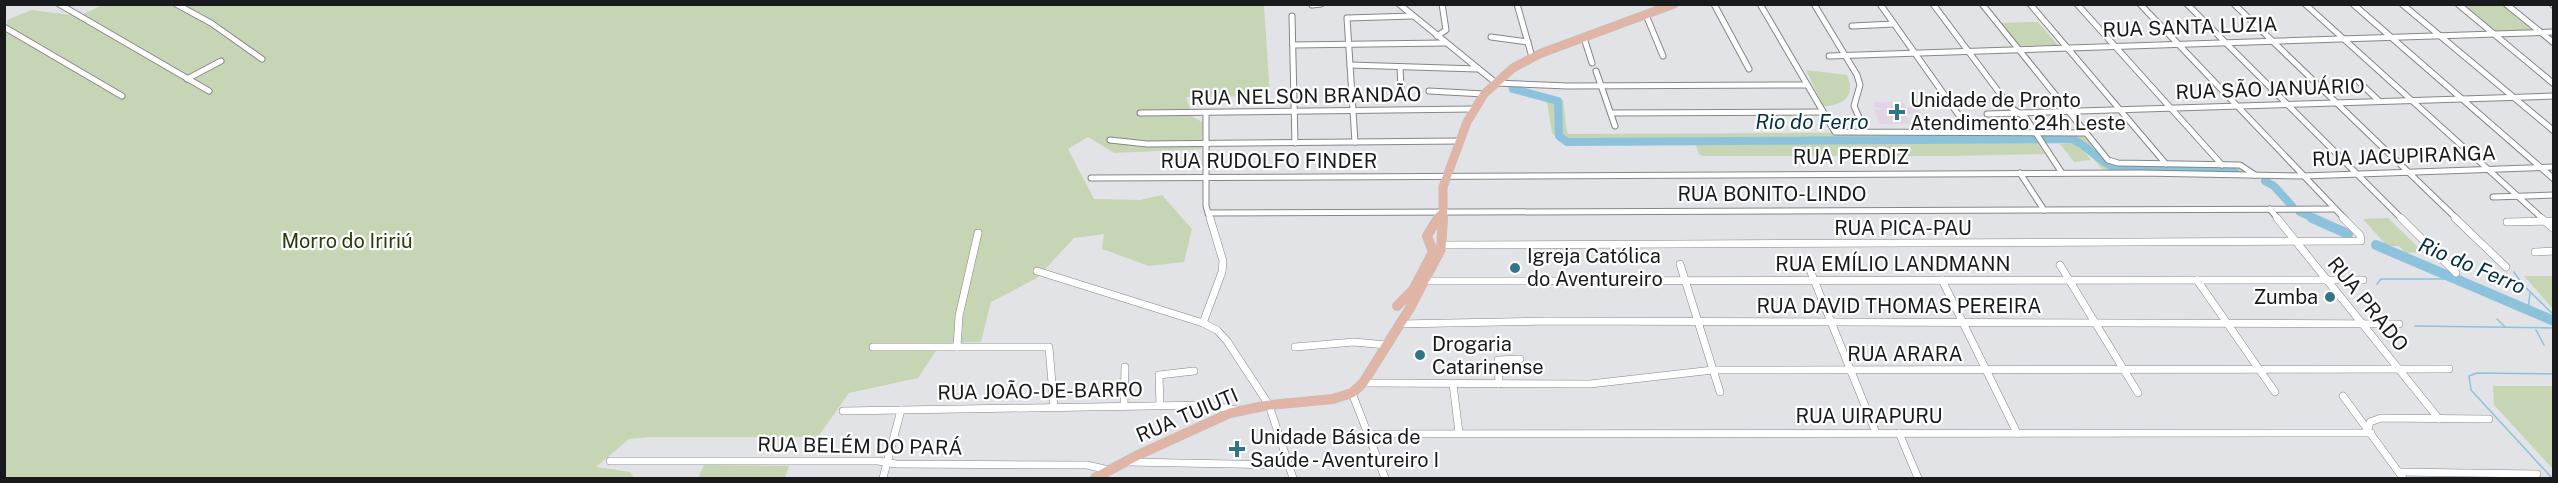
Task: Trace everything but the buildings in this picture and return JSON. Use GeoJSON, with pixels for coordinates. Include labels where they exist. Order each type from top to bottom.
{"type":"FeatureCollection","features":[{"type":"Feature","properties":{"kind":"main road","name":"RUA TUIUTI"},"geometry":{"type":"LineString","coordinates":[[1095,478],[1124,462],[1238,410],[1333,399],[1352,393],[1363,383],[1410,308],[1442,245],[1442,194],[1447,176],[1458,141],[1473,109],[1484,94],[1513,68],[1532,57],[1674,4]]}},
{"type":"Feature","properties":{"kind":"main road","name":"RUA TUIUTI"},"geometry":{"type":"LineString","coordinates":[[1428,234],[1442,212]]}},
{"type":"Feature","properties":{"kind":"main road"},"geometry":{"type":"LineString","coordinates":[[1397,306],[1413,290],[1433,252],[1428,234],[1435,232],[1443,235]]}},
{"type":"Feature","properties":{"kind":"main road"},"geometry":{"type":"LineString","coordinates":[[1397,306],[1410,308]]}},
{"type":"Feature","properties":{"kind":"main road"},"geometry":{"type":"LineString","coordinates":[[1397,306],[1400,323]]}},
{"type":"Feature","properties":{"kind":"street"},"geometry":{"type":"LineString","coordinates":[[59,4],[209,91]]}},
{"type":"Feature","properties":{"kind":"street"},"geometry":{"type":"LineString","coordinates":[[176,4],[211,23],[262,58]]}},
{"type":"Feature","properties":{"kind":"street"},"geometry":{"type":"LineString","coordinates":[[1312,5],[1321,4]]}},
{"type":"Feature","properties":{"kind":"street"},"geometry":{"type":"LineString","coordinates":[[1399,4],[1496,83],[1601,86],[1807,85]]}},
{"type":"Feature","properties":{"kind":"street"},"geometry":{"type":"LineString","coordinates":[[1437,36],[1446,30],[1442,4]]}},
{"type":"Feature","properties":{"kind":"street"},"geometry":{"type":"LineString","coordinates":[[1516,4],[1532,57]]}},
{"type":"Feature","properties":{"kind":"street"},"geometry":{"type":"LineString","coordinates":[[1714,4],[1749,69]]}},
{"type":"Feature","properties":{"kind":"street"},"geometry":{"type":"LineString","coordinates":[[1760,4],[1835,132],[1970,131],[2038,137],[2085,133]]}},
{"type":"Feature","properties":{"kind":"street"},"geometry":{"type":"LineString","coordinates":[[1814,4],[1859,80],[1859,90],[1854,106],[1865,132]]}},
{"type":"Feature","properties":{"kind":"street"},"geometry":{"type":"LineString","coordinates":[[1880,4],[1970,131]]}},
{"type":"Feature","properties":{"kind":"street"},"geometry":{"type":"LineString","coordinates":[[1933,4],[2010,107],[2026,118],[2062,173]]}},
{"type":"Feature","properties":{"kind":"street"},"geometry":{"type":"LineString","coordinates":[[1982,4],[2105,158],[2111,162],[2242,166],[2255,176]]}},
{"type":"Feature","properties":{"kind":"street"},"geometry":{"type":"LineString","coordinates":[[2030,4],[2166,164]]}},
{"type":"Feature","properties":{"kind":"street"},"geometry":{"type":"LineString","coordinates":[[2078,4],[2222,165]]}},
{"type":"Feature","properties":{"kind":"street"},"geometry":{"type":"LineString","coordinates":[[2139,4],[2335,209]]}},
{"type":"Feature","properties":{"kind":"street"},"geometry":{"type":"LineString","coordinates":[[2187,4],[2456,273]]}},
{"type":"Feature","properties":{"kind":"street"},"geometry":{"type":"LineString","coordinates":[[2234,4],[2506,267]]}},
{"type":"Feature","properties":{"kind":"street"},"geometry":{"type":"LineString","coordinates":[[2305,4],[2553,229]]}},
{"type":"Feature","properties":{"kind":"street"},"geometry":{"type":"LineString","coordinates":[[2353,4],[2553,179]]}},
{"type":"Feature","properties":{"kind":"street"},"geometry":{"type":"LineString","coordinates":[[2402,4],[2553,131]]}},
{"type":"Feature","properties":{"kind":"street"},"geometry":{"type":"LineString","coordinates":[[2458,4],[2553,84]]}},
{"type":"Feature","properties":{"kind":"street"},"geometry":{"type":"LineString","coordinates":[[2506,4],[2553,43]]}},
{"type":"Feature","properties":{"kind":"street"},"geometry":{"type":"LineString","coordinates":[[1646,15],[1663,56]]}},
{"type":"Feature","properties":{"kind":"street"},"geometry":{"type":"LineString","coordinates":[[1292,16],[1295,143]]}},
{"type":"Feature","properties":{"kind":"street"},"geometry":{"type":"LineString","coordinates":[[1355,142],[1347,18],[1413,16]]}},
{"type":"Feature","properties":{"kind":"street"},"geometry":{"type":"LineString","coordinates":[[1852,26],[1894,24]]}},
{"type":"Feature","properties":{"kind":"street"},"geometry":{"type":"LineString","coordinates":[[4,27],[122,96]]}},
{"type":"Feature","properties":{"kind":"street","name":"RUA SANTA LUZIA"},"geometry":{"type":"LineString","coordinates":[[1828,56],[2224,41],[2553,32]]}},
{"type":"Feature","properties":{"kind":"street"},"geometry":{"type":"LineString","coordinates":[[1491,37],[1528,42]]}},
{"type":"Feature","properties":{"kind":"street"},"geometry":{"type":"LineString","coordinates":[[1584,38],[1592,63]]}},
{"type":"Feature","properties":{"kind":"street"},"geometry":{"type":"LineString","coordinates":[[1293,45],[1446,43]]}},
{"type":"Feature","properties":{"kind":"street"},"geometry":{"type":"LineString","coordinates":[[187,79],[221,61]]}},
{"type":"Feature","properties":{"kind":"street"},"geometry":{"type":"LineString","coordinates":[[1350,65],[1478,69]]}},
{"type":"Feature","properties":{"kind":"street"},"geometry":{"type":"LineString","coordinates":[[1400,68],[1401,88]]}},
{"type":"Feature","properties":{"kind":"street"},"geometry":{"type":"LineString","coordinates":[[1596,71],[1616,126]]}},
{"type":"Feature","properties":{"kind":"street"},"geometry":{"type":"LineString","coordinates":[[2359,82],[2379,101]]}},
{"type":"Feature","properties":{"kind":"street"},"geometry":{"type":"LineString","coordinates":[[1429,91],[1484,94]]}},
{"type":"Feature","properties":{"kind":"street","name":"RUA SÃO JANUÁRIO"},"geometry":{"type":"LineString","coordinates":[[1987,114],[2553,96]]}},
{"type":"Feature","properties":{"kind":"street","name":"RUA NELSON BRANDÃO"},"geometry":{"type":"LineString","coordinates":[[1140,113],[1473,109]]}},
{"type":"Feature","properties":{"kind":"street"},"geometry":{"type":"LineString","coordinates":[[1611,113],[1823,112]]}},
{"type":"Feature","properties":{"kind":"street"},"geometry":{"type":"LineString","coordinates":[[1203,323],[1223,265],[1219,243],[1208,213],[1206,113]]}},
{"type":"Feature","properties":{"kind":"street"},"geometry":{"type":"LineString","coordinates":[[1110,140],[1141,144],[1458,141]]}},
{"type":"Feature","properties":{"kind":"street","name":"RUA JACUPIRANGA"},"geometry":{"type":"LineString","coordinates":[[2255,176],[2553,167]]}},
{"type":"Feature","properties":{"kind":"street"},"geometry":{"type":"LineString","coordinates":[[2020,173],[2044,210]]}},
{"type":"Feature","properties":{"kind":"street","name":"RUA PERDIZ"},"geometry":{"type":"LineString","coordinates":[[1447,176],[2062,173],[2255,176]]}},
{"type":"Feature","properties":{"kind":"street","name":"RUA RUDOLFO FINDER"},"geometry":{"type":"LineString","coordinates":[[1090,178],[1447,176]]}},
{"type":"Feature","properties":{"kind":"street"},"geometry":{"type":"LineString","coordinates":[[2493,197],[2553,195]]}},
{"type":"Feature","properties":{"kind":"street","name":"RUA PRADO"},"geometry":{"type":"LineString","coordinates":[[2270,209],[2439,419]]}},
{"type":"Feature","properties":{"kind":"street","name":"RUA BONITO-LINDO"},"geometry":{"type":"LineString","coordinates":[[1208,213],[2335,209]]}},
{"type":"Feature","properties":{"kind":"street","name":"RUA PICA-PAU"},"geometry":{"type":"LineString","coordinates":[[1442,245],[2356,243],[2362,239],[2335,209]]}},
{"type":"Feature","properties":{"kind":"street"},"geometry":{"type":"LineString","coordinates":[[2507,222],[2553,221]]}},
{"type":"Feature","properties":{"kind":"street"},"geometry":{"type":"LineString","coordinates":[[957,347],[959,316],[978,233]]}},
{"type":"Feature","properties":{"kind":"street"},"geometry":{"type":"LineString","coordinates":[[2535,252],[2553,251]]}},
{"type":"Feature","properties":{"kind":"street"},"geometry":{"type":"LineString","coordinates":[[1680,264],[1720,392]]}},
{"type":"Feature","properties":{"kind":"street"},"geometry":{"type":"LineString","coordinates":[[1808,265],[1876,433]]}},
{"type":"Feature","properties":{"kind":"street"},"geometry":{"type":"LineString","coordinates":[[2060,265],[2138,393]]}},
{"type":"Feature","properties":{"kind":"street"},"geometry":{"type":"LineString","coordinates":[[1037,271],[1203,323],[1217,330],[1227,341],[1269,405],[1293,478]]}},
{"type":"Feature","properties":{"kind":"street","name":"RUA EMÍLIO LANDMANN"},"geometry":{"type":"LineString","coordinates":[[1424,280],[2362,280]]}},
{"type":"Feature","properties":{"kind":"street"},"geometry":{"type":"LineString","coordinates":[[1942,280],[2017,433]]}},
{"type":"Feature","properties":{"kind":"street"},"geometry":{"type":"LineString","coordinates":[[2197,280],[2275,392]]}},
{"type":"Feature","properties":{"kind":"street","name":"RUA DAVID THOMAS PEREIRA"},"geometry":{"type":"LineString","coordinates":[[1400,323],[2399,324]]}},
{"type":"Feature","properties":{"kind":"street"},"geometry":{"type":"LineString","coordinates":[[1294,347],[1354,342],[1386,345]]}},
{"type":"Feature","properties":{"kind":"street"},"geometry":{"type":"LineString","coordinates":[[873,347],[1049,347],[1054,407]]}},
{"type":"Feature","properties":{"kind":"street"},"geometry":{"type":"LineString","coordinates":[[1499,384],[1498,360],[1520,359]]}},
{"type":"Feature","properties":{"kind":"street"},"geometry":{"type":"LineString","coordinates":[[1124,406],[1125,367]]}},
{"type":"Feature","properties":{"kind":"street","name":"RUA ARARA"},"geometry":{"type":"LineString","coordinates":[[1363,383],[1602,383],[1713,370],[2449,369]]}},
{"type":"Feature","properties":{"kind":"street"},"geometry":{"type":"LineString","coordinates":[[1160,405],[1159,375],[1194,371]]}},
{"type":"Feature","properties":{"kind":"street"},"geometry":{"type":"LineString","coordinates":[[1453,384],[1459,433]]}},
{"type":"Feature","properties":{"kind":"street"},"geometry":{"type":"LineString","coordinates":[[1352,393],[1385,478]]}},
{"type":"Feature","properties":{"kind":"street"},"geometry":{"type":"LineString","coordinates":[[2343,396],[2401,475],[2537,474]]}},
{"type":"Feature","properties":{"kind":"street","name":"RUA JOÃO-DE-BARRO"},"geometry":{"type":"LineString","coordinates":[[843,411],[1160,405],[1215,405],[1238,410]]}},
{"type":"Feature","properties":{"kind":"street"},"geometry":{"type":"LineString","coordinates":[[883,478],[900,410]]}},
{"type":"Feature","properties":{"kind":"street"},"geometry":{"type":"LineString","coordinates":[[2369,431],[2370,422],[2376,419],[2489,418]]}},
{"type":"Feature","properties":{"kind":"street","name":"RUA UIRAPURU"},"geometry":{"type":"LineString","coordinates":[[1368,434],[2369,431]]}},
{"type":"Feature","properties":{"kind":"street"},"geometry":{"type":"LineString","coordinates":[[1899,433],[1918,478]]}},
{"type":"Feature","properties":{"kind":"street","name":"RUA BELÉM DO PARÁ"},"geometry":{"type":"LineString","coordinates":[[610,461],[878,461],[886,464],[1093,466],[1109,470]]}},
{"type":"Feature","properties":{"kind":"street"},"geometry":{"type":"LineString","coordinates":[[1124,462],[1289,465]]}},
{"type":"Feature","properties":{"kind":"shaded area","name":"Unidade de Pronto Atendimento 24h Leste"},"geometry":{"type":"Polygon","coordinates":[[[1873,102],[1903,102],[1906,107],[1917,107],[1921,114],[1907,114],[1907,119],[1912,124],[1880,124],[1874,110],[1884,109],[1875,107],[1873,102]]]}},
{"type":"Feature","properties":{"kind":"green space","name":"Morro do Iririú"},"geometry":{"type":"Polygon","coordinates":[[[105,4],[1264,5],[1270,96],[1186,97],[1193,117],[1204,123],[1201,149],[1114,153],[1088,137],[1068,149],[1094,199],[1140,200],[1162,195],[1192,229],[1184,262],[1149,266],[1102,249],[1104,234],[1074,238],[1037,278],[991,302],[981,342],[941,343],[918,378],[849,393],[818,437],[629,439],[596,467],[630,472],[634,478],[5,478],[4,32],[8,29],[7,20],[31,10],[79,16],[105,4]]]}},
{"type":"Feature","properties":{"kind":"green space"},"geometry":{"type":"Polygon","coordinates":[[[2461,5],[2502,5],[2535,31],[2494,32],[2461,5]]]}},
{"type":"Feature","properties":{"kind":"green space"},"geometry":{"type":"Polygon","coordinates":[[[2038,22],[2058,45],[2019,46],[1999,23],[2038,22]]]}},
{"type":"Feature","properties":{"kind":"green space"},"geometry":{"type":"Polygon","coordinates":[[[1806,70],[1847,75],[1849,94],[1842,102],[1823,106],[1806,70]]]}},
{"type":"Feature","properties":{"kind":"green space"},"geometry":{"type":"Polygon","coordinates":[[[1507,87],[1563,100],[1569,134],[1963,132],[1993,136],[2032,135],[2045,154],[1703,156],[1690,142],[1561,142],[1552,133],[1547,102],[1513,92],[1507,87]]]}},
{"type":"Feature","properties":{"kind":"green space"},"geometry":{"type":"Polygon","coordinates":[[[2081,135],[2088,139],[2106,161],[2240,166],[2248,173],[2108,170],[2101,168],[2081,143],[2049,142],[2042,137],[2081,135]]]}},
{"type":"Feature","properties":{"kind":"green space"},"geometry":{"type":"Polygon","coordinates":[[[2078,143],[2091,160],[2074,162],[2060,144],[2078,143]]]}},
{"type":"Feature","properties":{"kind":"green space"},"geometry":{"type":"Polygon","coordinates":[[[2388,218],[2423,252],[2406,253],[2399,246],[2387,246],[2363,219],[2388,218]]]}},
{"type":"Feature","properties":{"kind":"green space"},"geometry":{"type":"Polygon","coordinates":[[[2524,276],[2553,276],[2553,309],[2524,276]]]}},
{"type":"Feature","properties":{"kind":"green space"},"geometry":{"type":"Polygon","coordinates":[[[2493,386],[2553,386],[2553,469],[2494,405],[2493,386]]]}},
{"type":"Feature","properties":{"kind":"green space"},"geometry":{"type":"Polygon","coordinates":[[[704,465],[789,466],[785,478],[698,478],[704,465]]]}},
{"type":"Feature","properties":{"kind":"waterway","name":"Rio do Ferro"},"geometry":{"type":"LineString","coordinates":[[1513,89],[1558,101],[1559,136],[1567,142],[2072,139],[2116,168],[2235,172]]}},
{"type":"Feature","properties":{"kind":"waterway","name":"Rio do Ferro"},"geometry":{"type":"LineString","coordinates":[[2265,181],[2274,186],[2292,206]]}},
{"type":"Feature","properties":{"kind":"waterway","name":"Rio do Ferro"},"geometry":{"type":"LineString","coordinates":[[2300,212],[2316,219]]}},
{"type":"Feature","properties":{"kind":"waterway","name":"Rio do Ferro"},"geometry":{"type":"LineString","coordinates":[[2312,218],[2348,234]]}},
{"type":"Feature","properties":{"kind":"waterway","name":"Rio do Ferro"},"geometry":{"type":"LineString","coordinates":[[2376,245],[2554,321]]}},
{"type":"Feature","properties":{"kind":"waterway"},"geometry":{"type":"LineString","coordinates":[[2514,272],[2523,285],[2554,315]]}},
{"type":"Feature","properties":{"kind":"waterway"},"geometry":{"type":"LineString","coordinates":[[2377,284],[2381,279],[2454,279]]}},
{"type":"Feature","properties":{"kind":"waterway"},"geometry":{"type":"LineString","coordinates":[[2528,310],[2530,293]]}},
{"type":"Feature","properties":{"kind":"waterway"},"geometry":{"type":"LineString","coordinates":[[2497,319],[2505,327]]}},
{"type":"Feature","properties":{"kind":"waterway"},"geometry":{"type":"LineString","coordinates":[[2415,326],[2554,328]]}},
{"type":"Feature","properties":{"kind":"waterway"},"geometry":{"type":"LineString","coordinates":[[2536,330],[2544,345]]}},
{"type":"Feature","properties":{"kind":"waterway"},"geometry":{"type":"LineString","coordinates":[[2552,478],[2471,390],[2469,376],[2477,373],[2554,374]]}},
{"type":"Feature","properties":{"kind":"place","name":"Unidade de Pronto Atendimento 24h Leste"},"geometry":{"type":"Point","coordinates":[1897,112]}},
{"type":"Feature","properties":{"kind":"place","name":"Igreja Católica do Aventureiro"},"geometry":{"type":"Point","coordinates":[1515,268]}},
{"type":"Feature","properties":{"kind":"place","name":"Zumba"},"geometry":{"type":"Point","coordinates":[2330,297]}},
{"type":"Feature","properties":{"kind":"place","name":"Drogaria Catarinense"},"geometry":{"type":"Point","coordinates":[1420,355]}},
{"type":"Feature","properties":{"kind":"place","name":"Unidade Básica de Saúde - Aventureiro I"},"geometry":{"type":"Point","coordinates":[1237,449]}}]}
